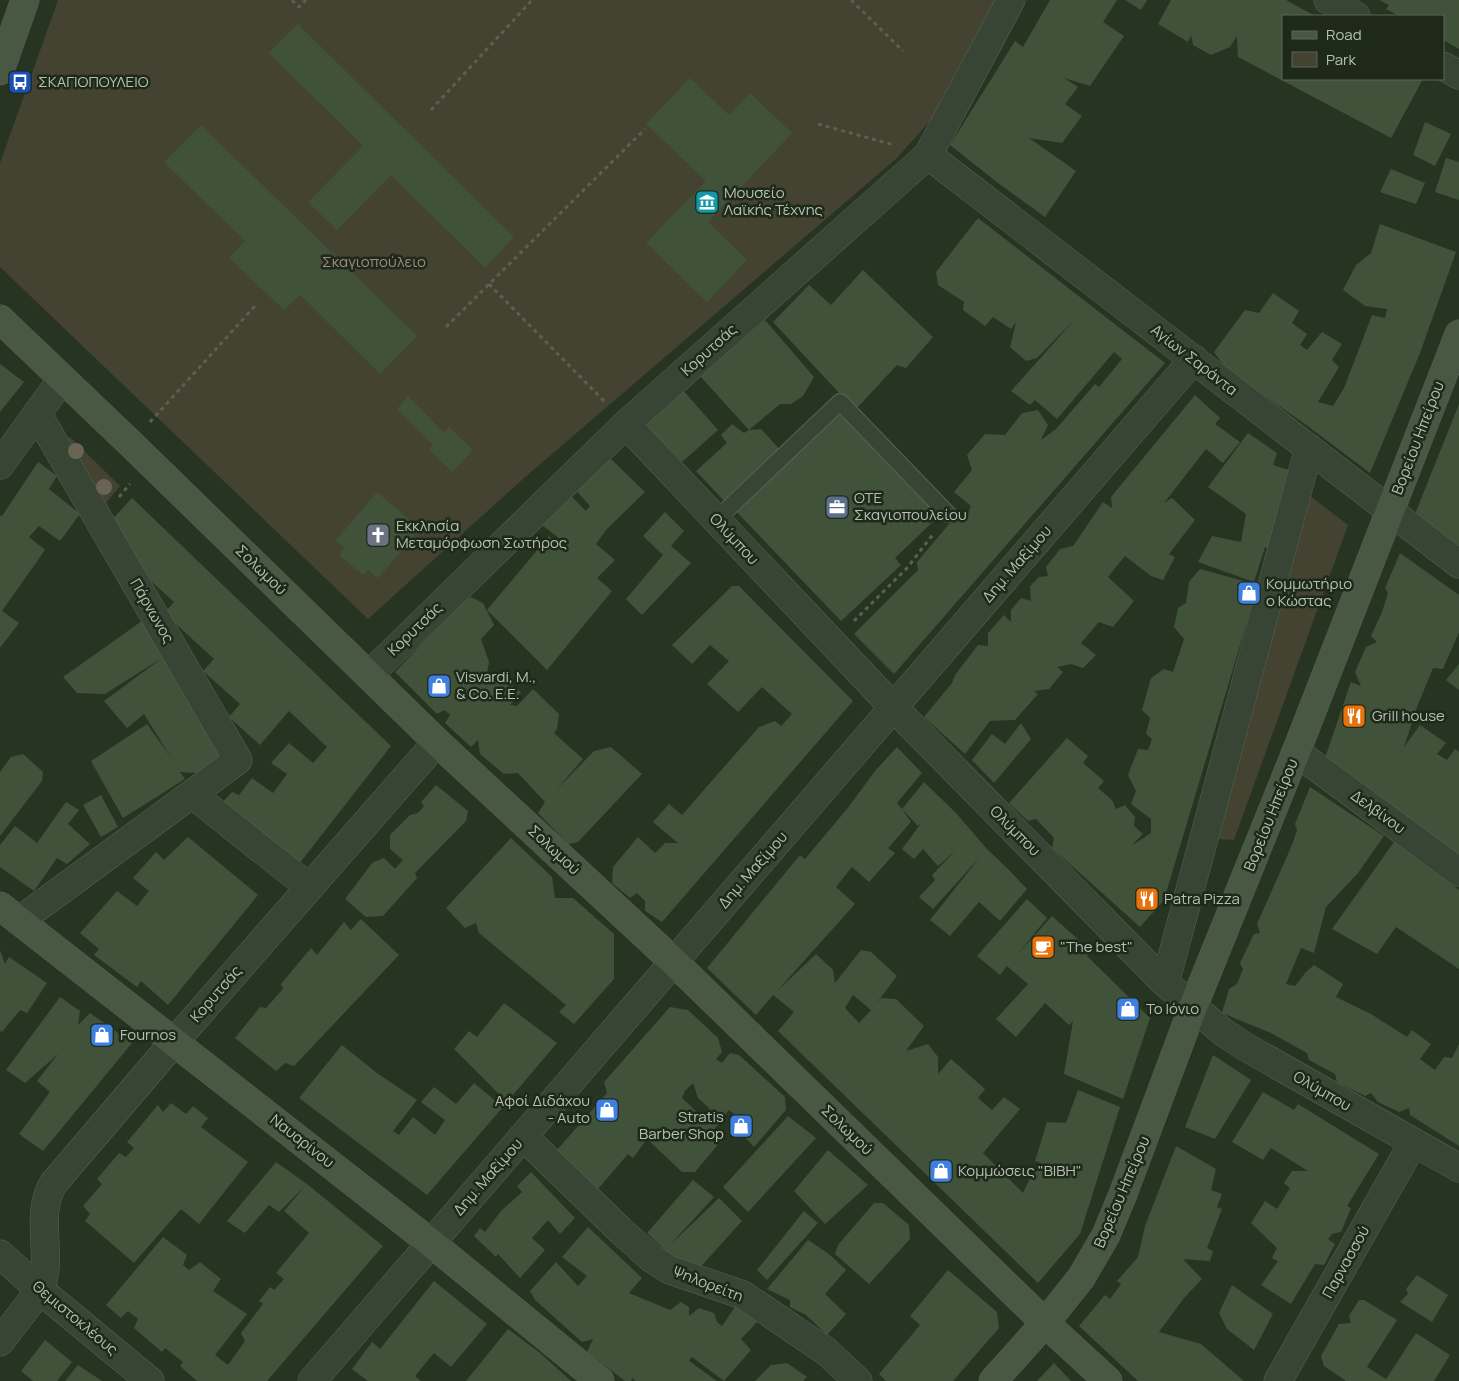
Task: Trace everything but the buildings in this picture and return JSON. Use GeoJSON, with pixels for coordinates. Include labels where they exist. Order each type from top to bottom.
{"type":"FeatureCollection","features":[{"type":"Feature","properties":{"kind":"main road"},"geometry":{"type":"LineString","coordinates":[[0,72],[25,0]]}},
{"type":"Feature","properties":{"kind":"main road","name":"Σολωμού"},"geometry":{"type":"LineString","coordinates":[[0,320],[369,674],[437,742],[674,962],[1045,1323],[1108,1381]]}},
{"type":"Feature","properties":{"kind":"main road","name":"Βορείου Ηπείρου"},"geometry":{"type":"LineString","coordinates":[[993,1381],[1045,1323],[1081,1278],[1106,1235],[1193,1007],[1296,752],[1459,334]]}},
{"type":"Feature","properties":{"kind":"main road","name":"Ναυαρίνου"},"geometry":{"type":"LineString","coordinates":[[10,913],[431,1243],[600,1381]]}},
{"type":"Feature","properties":{"kind":"street","name":"Κορυτσάς"},"geometry":{"type":"LineString","coordinates":[[369,674],[626,424],[928,155],[1011,0]]}},
{"type":"Feature","properties":{"kind":"street"},"geometry":{"type":"LineString","coordinates":[[1328,0],[1354,15]]}},
{"type":"Feature","properties":{"kind":"street"},"geometry":{"type":"LineString","coordinates":[[1444,67],[1459,75]]}},
{"type":"Feature","properties":{"kind":"street","name":"Αγίων Σαράντα"},"geometry":{"type":"LineString","coordinates":[[928,155],[1459,564]]}},
{"type":"Feature","properties":{"kind":"street","name":"Δημ. Μαξίμου"},"geometry":{"type":"LineString","coordinates":[[312,1381],[1194,359]]}},
{"type":"Feature","properties":{"kind":"street"},"geometry":{"type":"LineString","coordinates":[[0,464],[62,379]]}},
{"type":"Feature","properties":{"kind":"street","name":"Πάρνωνος"},"geometry":{"type":"LineString","coordinates":[[10,913],[192,794],[238,760],[38,413]]}},
{"type":"Feature","properties":{"kind":"street","name":"Ολύμπου"},"geometry":{"type":"LineString","coordinates":[[626,424],[893,708],[1165,983],[1223,1032],[1244,1046],[1459,1168]]}},
{"type":"Feature","properties":{"kind":"street"},"geometry":{"type":"LineString","coordinates":[[1165,983],[1309,448]]}},
{"type":"Feature","properties":{"kind":"street","name":"Κορυτσάς"},"geometry":{"type":"LineString","coordinates":[[0,1342],[40,1290],[46,1268],[44,1213],[51,1188],[175,1041],[437,742]]}},
{"type":"Feature","properties":{"kind":"street","name":"Δελβίνου"},"geometry":{"type":"LineString","coordinates":[[1296,752],[1459,872]]}},
{"type":"Feature","properties":{"kind":"street"},"geometry":{"type":"LineString","coordinates":[[192,794],[309,887]]}},
{"type":"Feature","properties":{"kind":"street","name":"Ψηλορείτη"},"geometry":{"type":"LineString","coordinates":[[523,1136],[651,1258],[670,1270],[743,1295],[827,1352],[858,1381]]}},
{"type":"Feature","properties":{"kind":"street","name":"Παρνασσού"},"geometry":{"type":"LineString","coordinates":[[1278,1381],[1413,1143]]}},
{"type":"Feature","properties":{"kind":"street","name":"Θεμιστοκλέους"},"geometry":{"type":"LineString","coordinates":[[0,1254],[40,1290],[150,1381]]}},
{"type":"Feature","properties":{"kind":"lane"},"geometry":{"type":"LineString","coordinates":[[716,520],[840,402],[948,514]]}},
{"type":"Feature","properties":{"kind":"path"},"geometry":{"type":"LineString","coordinates":[[292,0],[299,7],[306,0]]}},
{"type":"Feature","properties":{"kind":"path"},"geometry":{"type":"LineString","coordinates":[[431,110],[532,0]]}},
{"type":"Feature","properties":{"kind":"path"},"geometry":{"type":"LineString","coordinates":[[851,0],[903,51]]}},
{"type":"Feature","properties":{"kind":"path"},"geometry":{"type":"LineString","coordinates":[[818,124],[928,155]]}},
{"type":"Feature","properties":{"kind":"path"},"geometry":{"type":"LineString","coordinates":[[446,327],[646,129]]}},
{"type":"Feature","properties":{"kind":"path"},"geometry":{"type":"LineString","coordinates":[[490,284],[626,424]]}},
{"type":"Feature","properties":{"kind":"path"},"geometry":{"type":"LineString","coordinates":[[99,519],[140,453],[255,306]]}},
{"type":"Feature","properties":{"kind":"path"},"geometry":{"type":"LineString","coordinates":[[832,642],[907,568],[948,514]]}},
{"type":"Feature","properties":{"kind":"green space","name":"Σκαγιοπούλειο"},"geometry":{"type":"Polygon","coordinates":[[[58,0],[997,0],[932,119],[897,158],[523,479],[368,619],[0,267],[0,163],[58,0]]]}},
{"type":"Feature","properties":{"kind":"green space"},"geometry":{"type":"Polygon","coordinates":[[[65,438],[71,438],[120,486],[102,508],[65,438]]]}},
{"type":"Feature","properties":{"kind":"green space"},"geometry":{"type":"Polygon","coordinates":[[[1309,495],[1348,525],[1234,840],[1217,839],[1309,495]]]}},
{"type":"Feature","properties":{"kind":"place","name":"ΣΚΑΓΙΟΠΟΥΛΕΙΟ"},"geometry":{"type":"Point","coordinates":[20,82]}},
{"type":"Feature","properties":{"kind":"place","name":"Μουσείο Λαϊκής Τέχνης"},"geometry":{"type":"Point","coordinates":[707,202]}},
{"type":"Feature","properties":{"kind":"place","name":"ΟΤΕ Σκαγιοπουλείου"},"geometry":{"type":"Point","coordinates":[837,507]}},
{"type":"Feature","properties":{"kind":"place","name":"Εκκλησία Μεταμόρφωση Σωτήρος"},"geometry":{"type":"Point","coordinates":[378,535]}},
{"type":"Feature","properties":{"kind":"place","name":"Κομμωτήριο ο Κώστας"},"geometry":{"type":"Point","coordinates":[1249,593]}},
{"type":"Feature","properties":{"kind":"place","name":"Visvardi, M., & Co. E.E."},"geometry":{"type":"Point","coordinates":[439,686]}},
{"type":"Feature","properties":{"kind":"place","name":"Grill house"},"geometry":{"type":"Point","coordinates":[1354,716]}},
{"type":"Feature","properties":{"kind":"place","name":"Patra Pizza"},"geometry":{"type":"Point","coordinates":[1147,899]}},
{"type":"Feature","properties":{"kind":"place","name":"\"The best\""},"geometry":{"type":"Point","coordinates":[1043,947]}},
{"type":"Feature","properties":{"kind":"place","name":"Το Ιόνιο"},"geometry":{"type":"Point","coordinates":[1128,1009]}},
{"type":"Feature","properties":{"kind":"place","name":"Fournos"},"geometry":{"type":"Point","coordinates":[102,1035]}},
{"type":"Feature","properties":{"kind":"place","name":"Αφοί Διδάχου - Auto"},"geometry":{"type":"Point","coordinates":[607,1110]}},
{"type":"Feature","properties":{"kind":"place","name":"Stratis Barber Shop"},"geometry":{"type":"Point","coordinates":[741,1126]}},
{"type":"Feature","properties":{"kind":"place","name":"Κομμώσεις \"ΒΙΒΗ\""},"geometry":{"type":"Point","coordinates":[941,1171]}}]}
